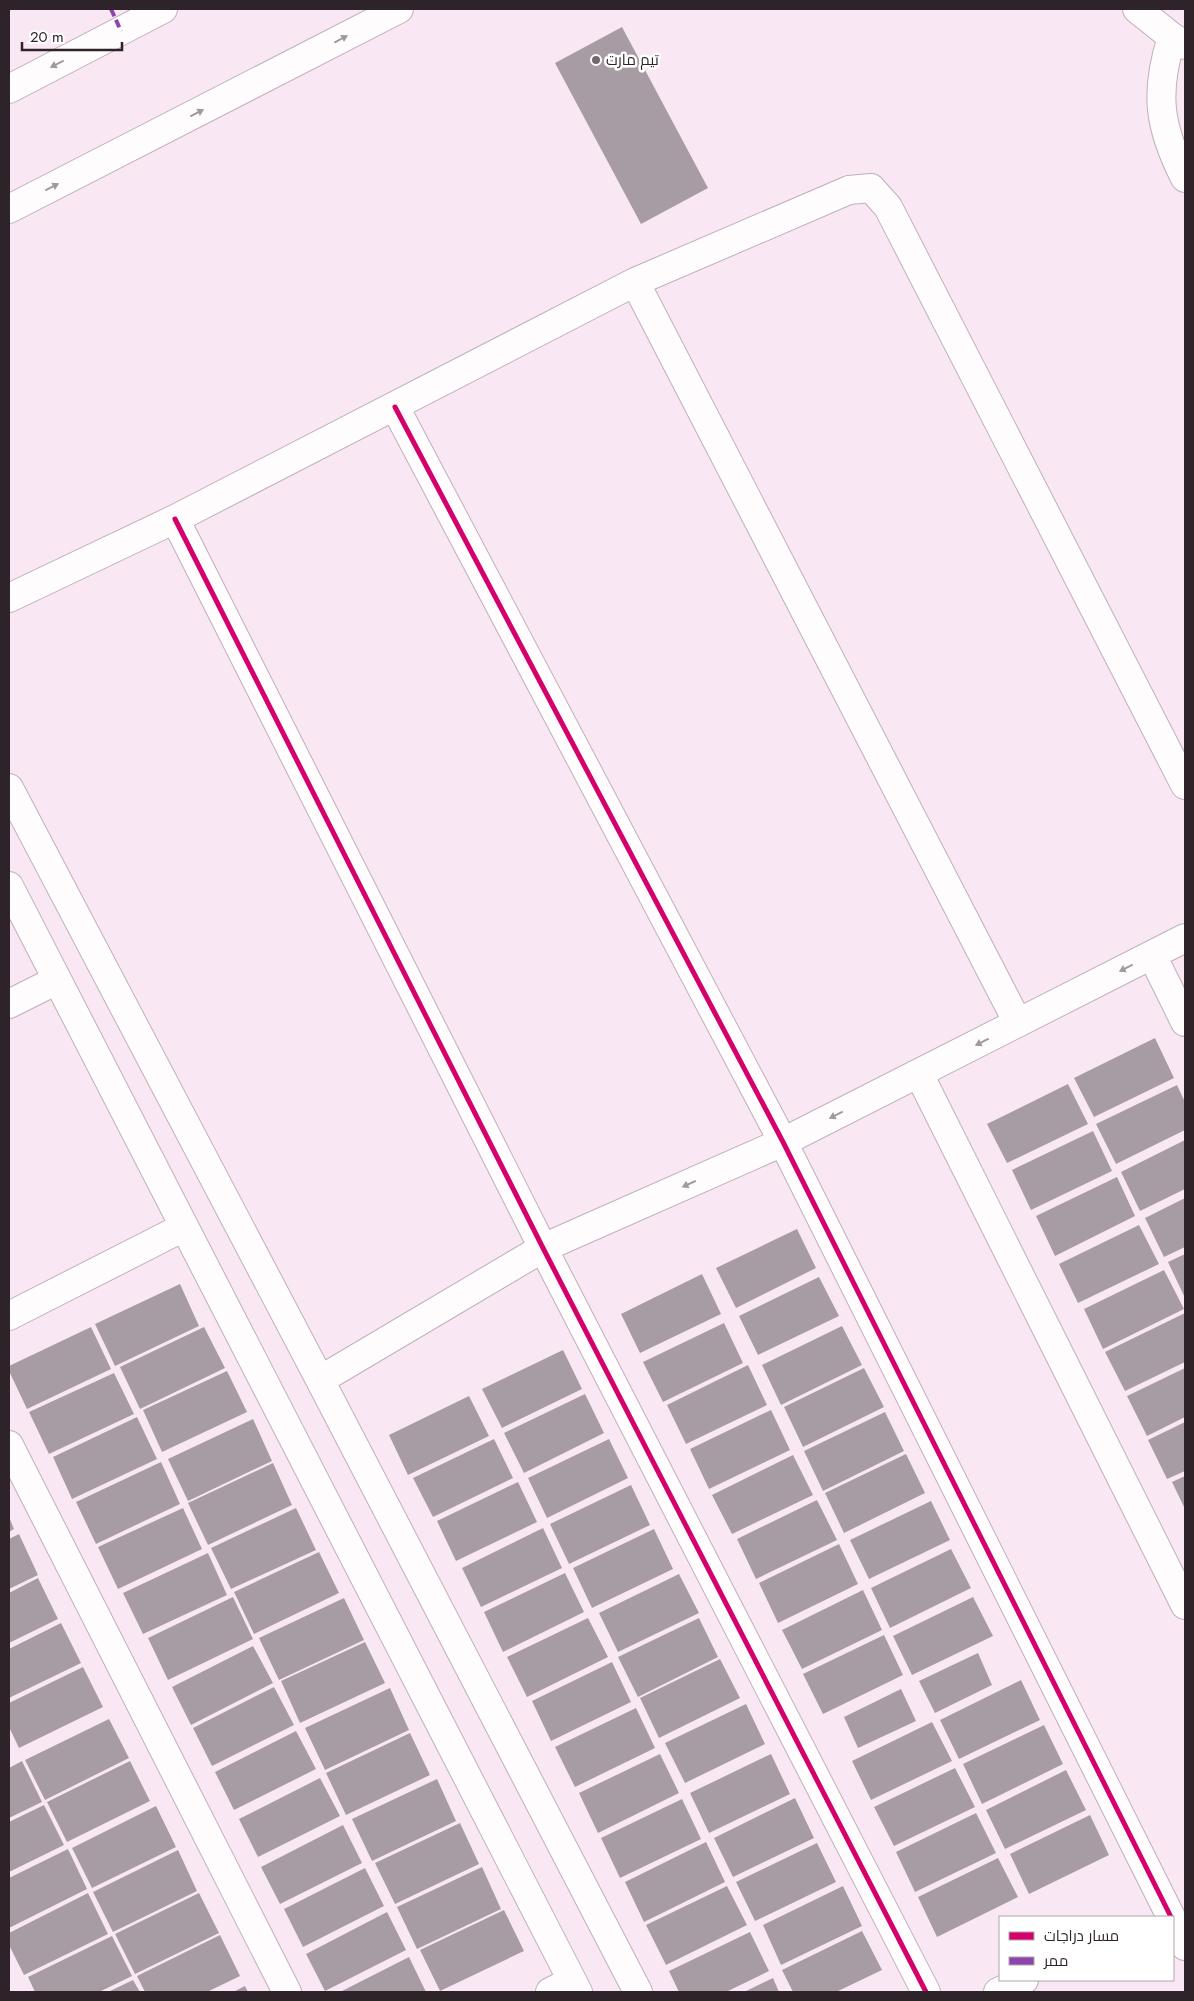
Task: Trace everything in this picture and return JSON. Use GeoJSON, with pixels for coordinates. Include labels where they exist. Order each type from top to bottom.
{"type":"FeatureCollection","features":[{"type":"Feature","properties":{"kind":"street"},"geometry":{"type":"LineString","coordinates":[[9,89],[163,9]]}},
{"type":"Feature","properties":{"kind":"street"},"geometry":{"type":"LineString","coordinates":[[9,209],[398,9]]}},
{"type":"Feature","properties":{"kind":"street"},"geometry":{"type":"LineString","coordinates":[[1137,9],[1181,35],[1163,70],[1161,98],[1167,139],[1185,178]]}},
{"type":"Feature","properties":{"kind":"street"},"geometry":{"type":"LineString","coordinates":[[9,598],[175,519],[635,282],[849,190],[871,188],[888,207],[1185,785]]}},
{"type":"Feature","properties":{"kind":"street"},"geometry":{"type":"LineString","coordinates":[[635,282],[1018,1023]]}},
{"type":"Feature","properties":{"kind":"street"},"geometry":{"type":"LineString","coordinates":[[395,407],[783,1142],[1170,1913]]}},
{"type":"Feature","properties":{"kind":"street"},"geometry":{"type":"LineString","coordinates":[[175,519],[543,1248],[926,1992]]}},
{"type":"Feature","properties":{"kind":"street"},"geometry":{"type":"LineString","coordinates":[[9,788],[320,1380],[638,1992]]}},
{"type":"Feature","properties":{"kind":"street"},"geometry":{"type":"LineString","coordinates":[[9,886],[184,1227],[567,1988]]}},
{"type":"Feature","properties":{"kind":"street"},"geometry":{"type":"LineString","coordinates":[[320,1380],[543,1248],[783,1142],[1185,938]]}},
{"type":"Feature","properties":{"kind":"street"},"geometry":{"type":"LineString","coordinates":[[1152,955],[1185,1022]]}},
{"type":"Feature","properties":{"kind":"street"},"geometry":{"type":"LineString","coordinates":[[9,1004],[57,980]]}},
{"type":"Feature","properties":{"kind":"street"},"geometry":{"type":"LineString","coordinates":[[919,1074],[1185,1605]]}},
{"type":"Feature","properties":{"kind":"street"},"geometry":{"type":"LineString","coordinates":[[9,1316],[184,1227]]}},
{"type":"Feature","properties":{"kind":"street"},"geometry":{"type":"LineString","coordinates":[[9,1444],[287,1992]]}},
{"type":"Feature","properties":{"kind":"street"},"geometry":{"type":"LineString","coordinates":[[1174,1922],[1185,1946]]}},
{"type":"Feature","properties":{"kind":"street"},"geometry":{"type":"LineString","coordinates":[[998,1992],[1022,1981]]}},
{"type":"Feature","properties":{"kind":"building"},"geometry":{"type":"Polygon","coordinates":[[[622,27],[708,188],[641,224],[555,63],[622,27]]]}},
{"type":"Feature","properties":{"kind":"building"},"geometry":{"type":"Polygon","coordinates":[[[1155,1038],[1174,1078],[1094,1117],[1074,1078],[1155,1038]]]}},
{"type":"Feature","properties":{"kind":"building"},"geometry":{"type":"Polygon","coordinates":[[[1068,1084],[1088,1124],[1007,1163],[987,1124],[1068,1084]]]}},
{"type":"Feature","properties":{"kind":"building"},"geometry":{"type":"Polygon","coordinates":[[[1177,1085],[1185,1102],[1185,1130],[1116,1164],[1096,1124],[1177,1085]]]}},
{"type":"Feature","properties":{"kind":"building"},"geometry":{"type":"Polygon","coordinates":[[[1093,1131],[1112,1171],[1031,1210],[1012,1170],[1093,1131]]]}},
{"type":"Feature","properties":{"kind":"building"},"geometry":{"type":"Polygon","coordinates":[[[1185,1140],[1185,1189],[1140,1211],[1121,1172],[1185,1140]]]}},
{"type":"Feature","properties":{"kind":"building"},"geometry":{"type":"Polygon","coordinates":[[[1117,1177],[1135,1216],[1055,1256],[1036,1216],[1117,1177]]]}},
{"type":"Feature","properties":{"kind":"building"},"geometry":{"type":"Polygon","coordinates":[[[1185,1198],[1185,1247],[1164,1257],[1145,1218],[1185,1198]]]}},
{"type":"Feature","properties":{"kind":"building"},"geometry":{"type":"Polygon","coordinates":[[[1139,1225],[1159,1264],[1078,1303],[1059,1264],[1139,1225]]]}},
{"type":"Feature","properties":{"kind":"building"},"geometry":{"type":"Polygon","coordinates":[[[797,1229],[816,1268],[736,1308],[716,1268],[797,1229]]]}},
{"type":"Feature","properties":{"kind":"building"},"geometry":{"type":"Polygon","coordinates":[[[1185,1254],[1185,1298],[1168,1262],[1185,1254]]]}},
{"type":"Feature","properties":{"kind":"building"},"geometry":{"type":"Polygon","coordinates":[[[1164,1270],[1184,1309],[1103,1349],[1084,1309],[1164,1270]]]}},
{"type":"Feature","properties":{"kind":"building"},"geometry":{"type":"Polygon","coordinates":[[[702,1274],[721,1314],[640,1353],[621,1314],[702,1274]]]}},
{"type":"Feature","properties":{"kind":"building"},"geometry":{"type":"Polygon","coordinates":[[[819,1277],[839,1316],[758,1355],[739,1316],[819,1277]]]}},
{"type":"Feature","properties":{"kind":"building"},"geometry":{"type":"Polygon","coordinates":[[[180,1284],[199,1326],[115,1366],[95,1324],[180,1284]]]}},
{"type":"Feature","properties":{"kind":"building"},"geometry":{"type":"Polygon","coordinates":[[[1185,1313],[1185,1362],[1125,1391],[1105,1352],[1185,1313]]]}},
{"type":"Feature","properties":{"kind":"building"},"geometry":{"type":"Polygon","coordinates":[[[724,1323],[743,1363],[663,1402],[643,1362],[724,1323]]]}},
{"type":"Feature","properties":{"kind":"building"},"geometry":{"type":"Polygon","coordinates":[[[842,1326],[862,1365],[781,1405],[762,1365],[842,1326]]]}},
{"type":"Feature","properties":{"kind":"building"},"geometry":{"type":"Polygon","coordinates":[[[91,1327],[111,1369],[27,1409],[9,1371],[9,1366],[91,1327]]]}},
{"type":"Feature","properties":{"kind":"building"},"geometry":{"type":"Polygon","coordinates":[[[204,1327],[225,1368],[140,1409],[120,1367],[204,1327]]]}},
{"type":"Feature","properties":{"kind":"building"},"geometry":{"type":"Polygon","coordinates":[[[563,1350],[582,1389],[502,1428],[482,1389],[563,1350]]]}},
{"type":"Feature","properties":{"kind":"building"},"geometry":{"type":"Polygon","coordinates":[[[748,1365],[767,1405],[686,1444],[667,1405],[748,1365]]]}},
{"type":"Feature","properties":{"kind":"building"},"geometry":{"type":"Polygon","coordinates":[[[864,1368],[884,1407],[803,1447],[784,1407],[864,1368]]]}},
{"type":"Feature","properties":{"kind":"building"},"geometry":{"type":"Polygon","coordinates":[[[1185,1368],[1185,1417],[1147,1436],[1127,1396],[1185,1368]]]}},
{"type":"Feature","properties":{"kind":"building"},"geometry":{"type":"Polygon","coordinates":[[[227,1371],[247,1412],[162,1452],[143,1410],[227,1371]]]}},
{"type":"Feature","properties":{"kind":"building"},"geometry":{"type":"Polygon","coordinates":[[[114,1373],[134,1414],[49,1454],[29,1412],[114,1373]]]}},
{"type":"Feature","properties":{"kind":"building"},"geometry":{"type":"Polygon","coordinates":[[[585,1394],[604,1433],[524,1473],[504,1433],[585,1394]]]}},
{"type":"Feature","properties":{"kind":"building"},"geometry":{"type":"Polygon","coordinates":[[[469,1396],[489,1436],[408,1475],[389,1435],[469,1396]]]}},
{"type":"Feature","properties":{"kind":"building"},"geometry":{"type":"Polygon","coordinates":[[[771,1410],[790,1450],[709,1489],[690,1449],[771,1410]]]}},
{"type":"Feature","properties":{"kind":"building"},"geometry":{"type":"Polygon","coordinates":[[[885,1412],[904,1451],[823,1491],[804,1451],[885,1412]]]}},
{"type":"Feature","properties":{"kind":"building"},"geometry":{"type":"Polygon","coordinates":[[[137,1417],[157,1459],[72,1499],[53,1457],[137,1417]]]}},
{"type":"Feature","properties":{"kind":"building"},"geometry":{"type":"Polygon","coordinates":[[[253,1419],[272,1461],[188,1501],[168,1459],[253,1419]]]}},
{"type":"Feature","properties":{"kind":"building"},"geometry":{"type":"Polygon","coordinates":[[[1185,1422],[1185,1471],[1167,1479],[1148,1440],[1185,1422]]]}},
{"type":"Feature","properties":{"kind":"building"},"geometry":{"type":"Polygon","coordinates":[[[494,1439],[513,1478],[433,1517],[413,1478],[494,1439]]]}},
{"type":"Feature","properties":{"kind":"building"},"geometry":{"type":"Polygon","coordinates":[[[609,1439],[628,1478],[547,1518],[528,1478],[609,1439]]]}},
{"type":"Feature","properties":{"kind":"building"},"geometry":{"type":"Polygon","coordinates":[[[906,1454],[925,1493],[844,1533],[825,1493],[906,1454]]]}},
{"type":"Feature","properties":{"kind":"building"},"geometry":{"type":"Polygon","coordinates":[[[793,1455],[813,1495],[732,1534],[712,1495],[793,1455]]]}},
{"type":"Feature","properties":{"kind":"building"},"geometry":{"type":"Polygon","coordinates":[[[161,1462],[180,1504],[96,1544],[76,1502],[161,1462]]]}},
{"type":"Feature","properties":{"kind":"building"},"geometry":{"type":"Polygon","coordinates":[[[273,1463],[292,1505],[208,1545],[188,1503],[273,1463]]]}},
{"type":"Feature","properties":{"kind":"building"},"geometry":{"type":"Polygon","coordinates":[[[1185,1476],[1185,1509],[1172,1482],[1185,1476]]]}},
{"type":"Feature","properties":{"kind":"building"},"geometry":{"type":"Polygon","coordinates":[[[518,1482],[537,1522],[456,1561],[437,1521],[518,1482]]]}},
{"type":"Feature","properties":{"kind":"building"},"geometry":{"type":"Polygon","coordinates":[[[631,1485],[650,1525],[569,1564],[550,1524],[631,1485]]]}},
{"type":"Feature","properties":{"kind":"building"},"geometry":{"type":"Polygon","coordinates":[[[817,1500],[837,1540],[756,1579],[737,1539],[817,1500]]]}},
{"type":"Feature","properties":{"kind":"building"},"geometry":{"type":"Polygon","coordinates":[[[931,1501],[950,1540],[869,1579],[850,1540],[931,1501]]]}},
{"type":"Feature","properties":{"kind":"building"},"geometry":{"type":"Polygon","coordinates":[[[183,1508],[202,1549],[118,1589],[98,1547],[183,1508]]]}},
{"type":"Feature","properties":{"kind":"building"},"geometry":{"type":"Polygon","coordinates":[[[296,1508],[316,1550],[231,1589],[211,1548],[296,1508]]]}},
{"type":"Feature","properties":{"kind":"building"},"geometry":{"type":"Polygon","coordinates":[[[9,1517],[14,1529],[9,1532],[9,1517]]]}},
{"type":"Feature","properties":{"kind":"building"},"geometry":{"type":"Polygon","coordinates":[[[543,1528],[562,1568],[481,1607],[462,1568],[543,1528]]]}},
{"type":"Feature","properties":{"kind":"building"},"geometry":{"type":"Polygon","coordinates":[[[654,1529],[673,1569],[592,1608],[573,1568],[654,1529]]]}},
{"type":"Feature","properties":{"kind":"building"},"geometry":{"type":"Polygon","coordinates":[[[19,1534],[38,1575],[9,1589],[9,1539],[19,1534]]]}},
{"type":"Feature","properties":{"kind":"building"},"geometry":{"type":"Polygon","coordinates":[[[839,1544],[858,1584],[778,1623],[759,1583],[839,1544]]]}},
{"type":"Feature","properties":{"kind":"building"},"geometry":{"type":"Polygon","coordinates":[[[951,1549],[971,1588],[890,1628],[871,1588],[951,1549]]]}},
{"type":"Feature","properties":{"kind":"building"},"geometry":{"type":"Polygon","coordinates":[[[319,1552],[339,1593],[254,1634],[234,1592],[319,1552]]]}},
{"type":"Feature","properties":{"kind":"building"},"geometry":{"type":"Polygon","coordinates":[[[208,1553],[227,1595],[143,1634],[123,1593],[208,1553]]]}},
{"type":"Feature","properties":{"kind":"building"},"geometry":{"type":"Polygon","coordinates":[[[565,1573],[584,1612],[503,1652],[484,1612],[565,1573]]]}},
{"type":"Feature","properties":{"kind":"building"},"geometry":{"type":"Polygon","coordinates":[[[679,1574],[699,1613],[618,1652],[599,1613],[679,1574]]]}},
{"type":"Feature","properties":{"kind":"building"},"geometry":{"type":"Polygon","coordinates":[[[38,1578],[58,1619],[9,1643],[9,1593],[38,1578]]]}},
{"type":"Feature","properties":{"kind":"building"},"geometry":{"type":"Polygon","coordinates":[[[863,1590],[882,1630],[802,1669],[782,1630],[863,1590]]]}},
{"type":"Feature","properties":{"kind":"building"},"geometry":{"type":"Polygon","coordinates":[[[233,1597],[253,1639],[168,1680],[148,1638],[233,1597]]]}},
{"type":"Feature","properties":{"kind":"building"},"geometry":{"type":"Polygon","coordinates":[[[973,1597],[993,1636],[912,1675],[893,1636],[973,1597]]]}},
{"type":"Feature","properties":{"kind":"building"},"geometry":{"type":"Polygon","coordinates":[[[344,1598],[364,1640],[279,1680],[259,1638],[344,1598]]]}},
{"type":"Feature","properties":{"kind":"building"},"geometry":{"type":"Polygon","coordinates":[[[588,1618],[608,1657],[527,1697],[507,1657],[588,1618]]]}},
{"type":"Feature","properties":{"kind":"building"},"geometry":{"type":"Polygon","coordinates":[[[699,1618],[718,1657],[638,1697],[618,1657],[699,1618]]]}},
{"type":"Feature","properties":{"kind":"building"},"geometry":{"type":"Polygon","coordinates":[[[61,1623],[81,1663],[9,1698],[9,1649],[61,1623]]]}},
{"type":"Feature","properties":{"kind":"building"},"geometry":{"type":"Polygon","coordinates":[[[884,1635],[903,1675],[823,1714],[803,1674],[884,1635]]]}},
{"type":"Feature","properties":{"kind":"building"},"geometry":{"type":"Polygon","coordinates":[[[365,1642],[385,1683],[300,1723],[281,1681],[365,1642]]]}},
{"type":"Feature","properties":{"kind":"building"},"geometry":{"type":"Polygon","coordinates":[[[253,1646],[273,1683],[191,1725],[172,1687],[253,1646]]]}},
{"type":"Feature","properties":{"kind":"building"},"geometry":{"type":"Polygon","coordinates":[[[978,1653],[992,1685],[935,1713],[919,1681],[978,1653]]]}},
{"type":"Feature","properties":{"kind":"building"},"geometry":{"type":"Polygon","coordinates":[[[720,1659],[740,1698],[659,1738],[640,1698],[720,1659]]]}},
{"type":"Feature","properties":{"kind":"building"},"geometry":{"type":"Polygon","coordinates":[[[612,1662],[631,1702],[551,1741],[532,1701],[612,1662]]]}},
{"type":"Feature","properties":{"kind":"building"},"geometry":{"type":"Polygon","coordinates":[[[83,1667],[103,1707],[19,1748],[9,1727],[9,1703],[83,1667]]]}},
{"type":"Feature","properties":{"kind":"building"},"geometry":{"type":"Polygon","coordinates":[[[1021,1680],[1040,1720],[959,1759],[940,1720],[1021,1680]]]}},
{"type":"Feature","properties":{"kind":"building"},"geometry":{"type":"Polygon","coordinates":[[[274,1687],[294,1725],[212,1766],[193,1728],[274,1687]]]}},
{"type":"Feature","properties":{"kind":"building"},"geometry":{"type":"Polygon","coordinates":[[[390,1688],[409,1730],[325,1770],[305,1728],[390,1688]]]}},
{"type":"Feature","properties":{"kind":"building"},"geometry":{"type":"Polygon","coordinates":[[[901,1689],[916,1721],[858,1748],[844,1717],[901,1689]]]}},
{"type":"Feature","properties":{"kind":"building"},"geometry":{"type":"Polygon","coordinates":[[[746,1704],[765,1744],[685,1783],[665,1743],[746,1704]]]}},
{"type":"Feature","properties":{"kind":"building"},"geometry":{"type":"Polygon","coordinates":[[[636,1708],[655,1748],[575,1787],[555,1747],[636,1708]]]}},
{"type":"Feature","properties":{"kind":"building"},"geometry":{"type":"Polygon","coordinates":[[[109,1719],[129,1758],[45,1800],[25,1760],[109,1719]]]}},
{"type":"Feature","properties":{"kind":"building"},"geometry":{"type":"Polygon","coordinates":[[[932,1722],[952,1761],[871,1800],[852,1761],[932,1722]]]}},
{"type":"Feature","properties":{"kind":"building"},"geometry":{"type":"Polygon","coordinates":[[[1044,1725],[1063,1764],[982,1804],[963,1764],[1044,1725]]]}},
{"type":"Feature","properties":{"kind":"building"},"geometry":{"type":"Polygon","coordinates":[[[296,1731],[316,1769],[234,1810],[215,1772],[296,1731]]]}},
{"type":"Feature","properties":{"kind":"building"},"geometry":{"type":"Polygon","coordinates":[[[410,1733],[430,1775],[346,1815],[326,1773],[410,1733]]]}},
{"type":"Feature","properties":{"kind":"building"},"geometry":{"type":"Polygon","coordinates":[[[660,1754],[679,1793],[598,1833],[579,1793],[660,1754]]]}},
{"type":"Feature","properties":{"kind":"building"},"geometry":{"type":"Polygon","coordinates":[[[771,1754],[790,1794],[709,1833],[690,1793],[771,1754]]]}},
{"type":"Feature","properties":{"kind":"building"},"geometry":{"type":"Polygon","coordinates":[[[22,1761],[42,1802],[9,1818],[9,1768],[22,1761]]]}},
{"type":"Feature","properties":{"kind":"building"},"geometry":{"type":"Polygon","coordinates":[[[130,1761],[150,1801],[67,1842],[47,1802],[130,1761]]]}},
{"type":"Feature","properties":{"kind":"building"},"geometry":{"type":"Polygon","coordinates":[[[955,1768],[975,1807],[894,1846],[874,1807],[955,1768]]]}},
{"type":"Feature","properties":{"kind":"building"},"geometry":{"type":"Polygon","coordinates":[[[1066,1770],[1086,1810],[1005,1849],[986,1810],[1066,1770]]]}},
{"type":"Feature","properties":{"kind":"building"},"geometry":{"type":"Polygon","coordinates":[[[320,1778],[340,1816],[258,1857],[239,1819],[320,1778]]]}},
{"type":"Feature","properties":{"kind":"building"},"geometry":{"type":"Polygon","coordinates":[[[437,1779],[456,1821],[372,1861],[352,1819],[437,1779]]]}},
{"type":"Feature","properties":{"kind":"building"},"geometry":{"type":"Polygon","coordinates":[[[795,1798],[814,1838],[733,1877],[714,1838],[795,1798]]]}},
{"type":"Feature","properties":{"kind":"building"},"geometry":{"type":"Polygon","coordinates":[[[682,1799],[701,1839],[620,1878],[601,1838],[682,1799]]]}},
{"type":"Feature","properties":{"kind":"building"},"geometry":{"type":"Polygon","coordinates":[[[44,1805],[64,1845],[9,1872],[9,1822],[44,1805]]]}},
{"type":"Feature","properties":{"kind":"building"},"geometry":{"type":"Polygon","coordinates":[[[156,1806],[176,1847],[92,1888],[72,1848],[156,1806]]]}},
{"type":"Feature","properties":{"kind":"building"},"geometry":{"type":"Polygon","coordinates":[[[976,1813],[996,1853],[915,1892],[896,1852],[976,1813]]]}},
{"type":"Feature","properties":{"kind":"building"},"geometry":{"type":"Polygon","coordinates":[[[1090,1815],[1109,1855],[1029,1894],[1010,1854],[1090,1815]]]}},
{"type":"Feature","properties":{"kind":"building"},"geometry":{"type":"Polygon","coordinates":[[[460,1823],[479,1864],[395,1904],[375,1863],[460,1823]]]}},
{"type":"Feature","properties":{"kind":"building"},"geometry":{"type":"Polygon","coordinates":[[[343,1825],[362,1863],[280,1904],[261,1867],[343,1825]]]}},
{"type":"Feature","properties":{"kind":"building"},"geometry":{"type":"Polygon","coordinates":[[[706,1842],[725,1882],[644,1922],[625,1882],[706,1842]]]}},
{"type":"Feature","properties":{"kind":"building"},"geometry":{"type":"Polygon","coordinates":[[[817,1843],[836,1882],[755,1921],[736,1882],[817,1843]]]}},
{"type":"Feature","properties":{"kind":"building"},"geometry":{"type":"Polygon","coordinates":[[[68,1849],[87,1889],[9,1928],[9,1878],[68,1849]]]}},
{"type":"Feature","properties":{"kind":"building"},"geometry":{"type":"Polygon","coordinates":[[[178,1850],[197,1891],[113,1932],[93,1892],[178,1850]]]}},
{"type":"Feature","properties":{"kind":"building"},"geometry":{"type":"Polygon","coordinates":[[[998,1858],[1018,1897],[937,1937],[918,1897],[998,1858]]]}},
{"type":"Feature","properties":{"kind":"building"},"geometry":{"type":"Polygon","coordinates":[[[482,1867],[501,1909],[417,1949],[397,1907],[482,1867]]]}},
{"type":"Feature","properties":{"kind":"building"},"geometry":{"type":"Polygon","coordinates":[[[365,1868],[384,1906],[303,1947],[284,1909],[365,1868]]]}},
{"type":"Feature","properties":{"kind":"building"},"geometry":{"type":"Polygon","coordinates":[[[727,1886],[747,1925],[666,1965],[646,1925],[727,1886]]]}},
{"type":"Feature","properties":{"kind":"building"},"geometry":{"type":"Polygon","coordinates":[[[843,1886],[862,1926],[781,1965],[763,1925],[843,1886]]]}},
{"type":"Feature","properties":{"kind":"building"},"geometry":{"type":"Polygon","coordinates":[[[88,1893],[108,1934],[24,1975],[9,1945],[9,1933],[88,1893]]]}},
{"type":"Feature","properties":{"kind":"building"},"geometry":{"type":"Polygon","coordinates":[[[199,1893],[219,1933],[135,1974],[115,1934],[199,1893]]]}},
{"type":"Feature","properties":{"kind":"building"},"geometry":{"type":"Polygon","coordinates":[[[504,1910],[524,1951],[440,1991],[420,1950],[504,1910]]]}},
{"type":"Feature","properties":{"kind":"building"},"geometry":{"type":"Polygon","coordinates":[[[387,1912],[406,1950],[325,1991],[306,1954],[387,1912]]]}},
{"type":"Feature","properties":{"kind":"building"},"geometry":{"type":"Polygon","coordinates":[[[862,1931],[882,1970],[836,1992],[793,1992],[782,1970],[862,1931]]]}},
{"type":"Feature","properties":{"kind":"building"},"geometry":{"type":"Polygon","coordinates":[[[750,1932],[769,1971],[726,1992],[679,1992],[669,1971],[750,1932]]]}},
{"type":"Feature","properties":{"kind":"building"},"geometry":{"type":"Polygon","coordinates":[[[220,1935],[240,1976],[207,1992],[145,1992],[137,1976],[220,1935]]]}},
{"type":"Feature","properties":{"kind":"building"},"geometry":{"type":"Polygon","coordinates":[[[112,1936],[132,1976],[99,1992],[35,1992],[28,1977],[112,1936]]]}},
{"type":"Feature","properties":{"kind":"building"},"geometry":{"type":"Polygon","coordinates":[[[409,1957],[426,1992],[340,1992],[409,1957]]]}},
{"type":"Feature","properties":{"kind":"building"},"geometry":{"type":"Polygon","coordinates":[[[773,1978],[779,1992],[744,1992],[773,1978]]]}},
{"type":"Feature","properties":{"kind":"building"},"geometry":{"type":"Polygon","coordinates":[[[133,1980],[140,1992],[108,1992],[133,1980]]]}},
{"type":"Feature","properties":{"kind":"building"},"geometry":{"type":"Polygon","coordinates":[[[245,1986],[248,1992],[233,1992],[245,1986]]]}},
{"type":"Feature","properties":{"kind":"marked path"},"geometry":{"type":"LineString","coordinates":[[111,9],[121,31]]}},
{"type":"Feature","properties":{"kind":"cycle path"},"geometry":{"type":"LineString","coordinates":[[395,407],[783,1142],[1170,1916]]}},
{"type":"Feature","properties":{"kind":"cycle path"},"geometry":{"type":"LineString","coordinates":[[175,519],[543,1248],[926,1992]]}},
{"type":"Feature","properties":{"kind":"place","name":"تيم مارت"},"geometry":{"type":"Point","coordinates":[596,60]}}]}
